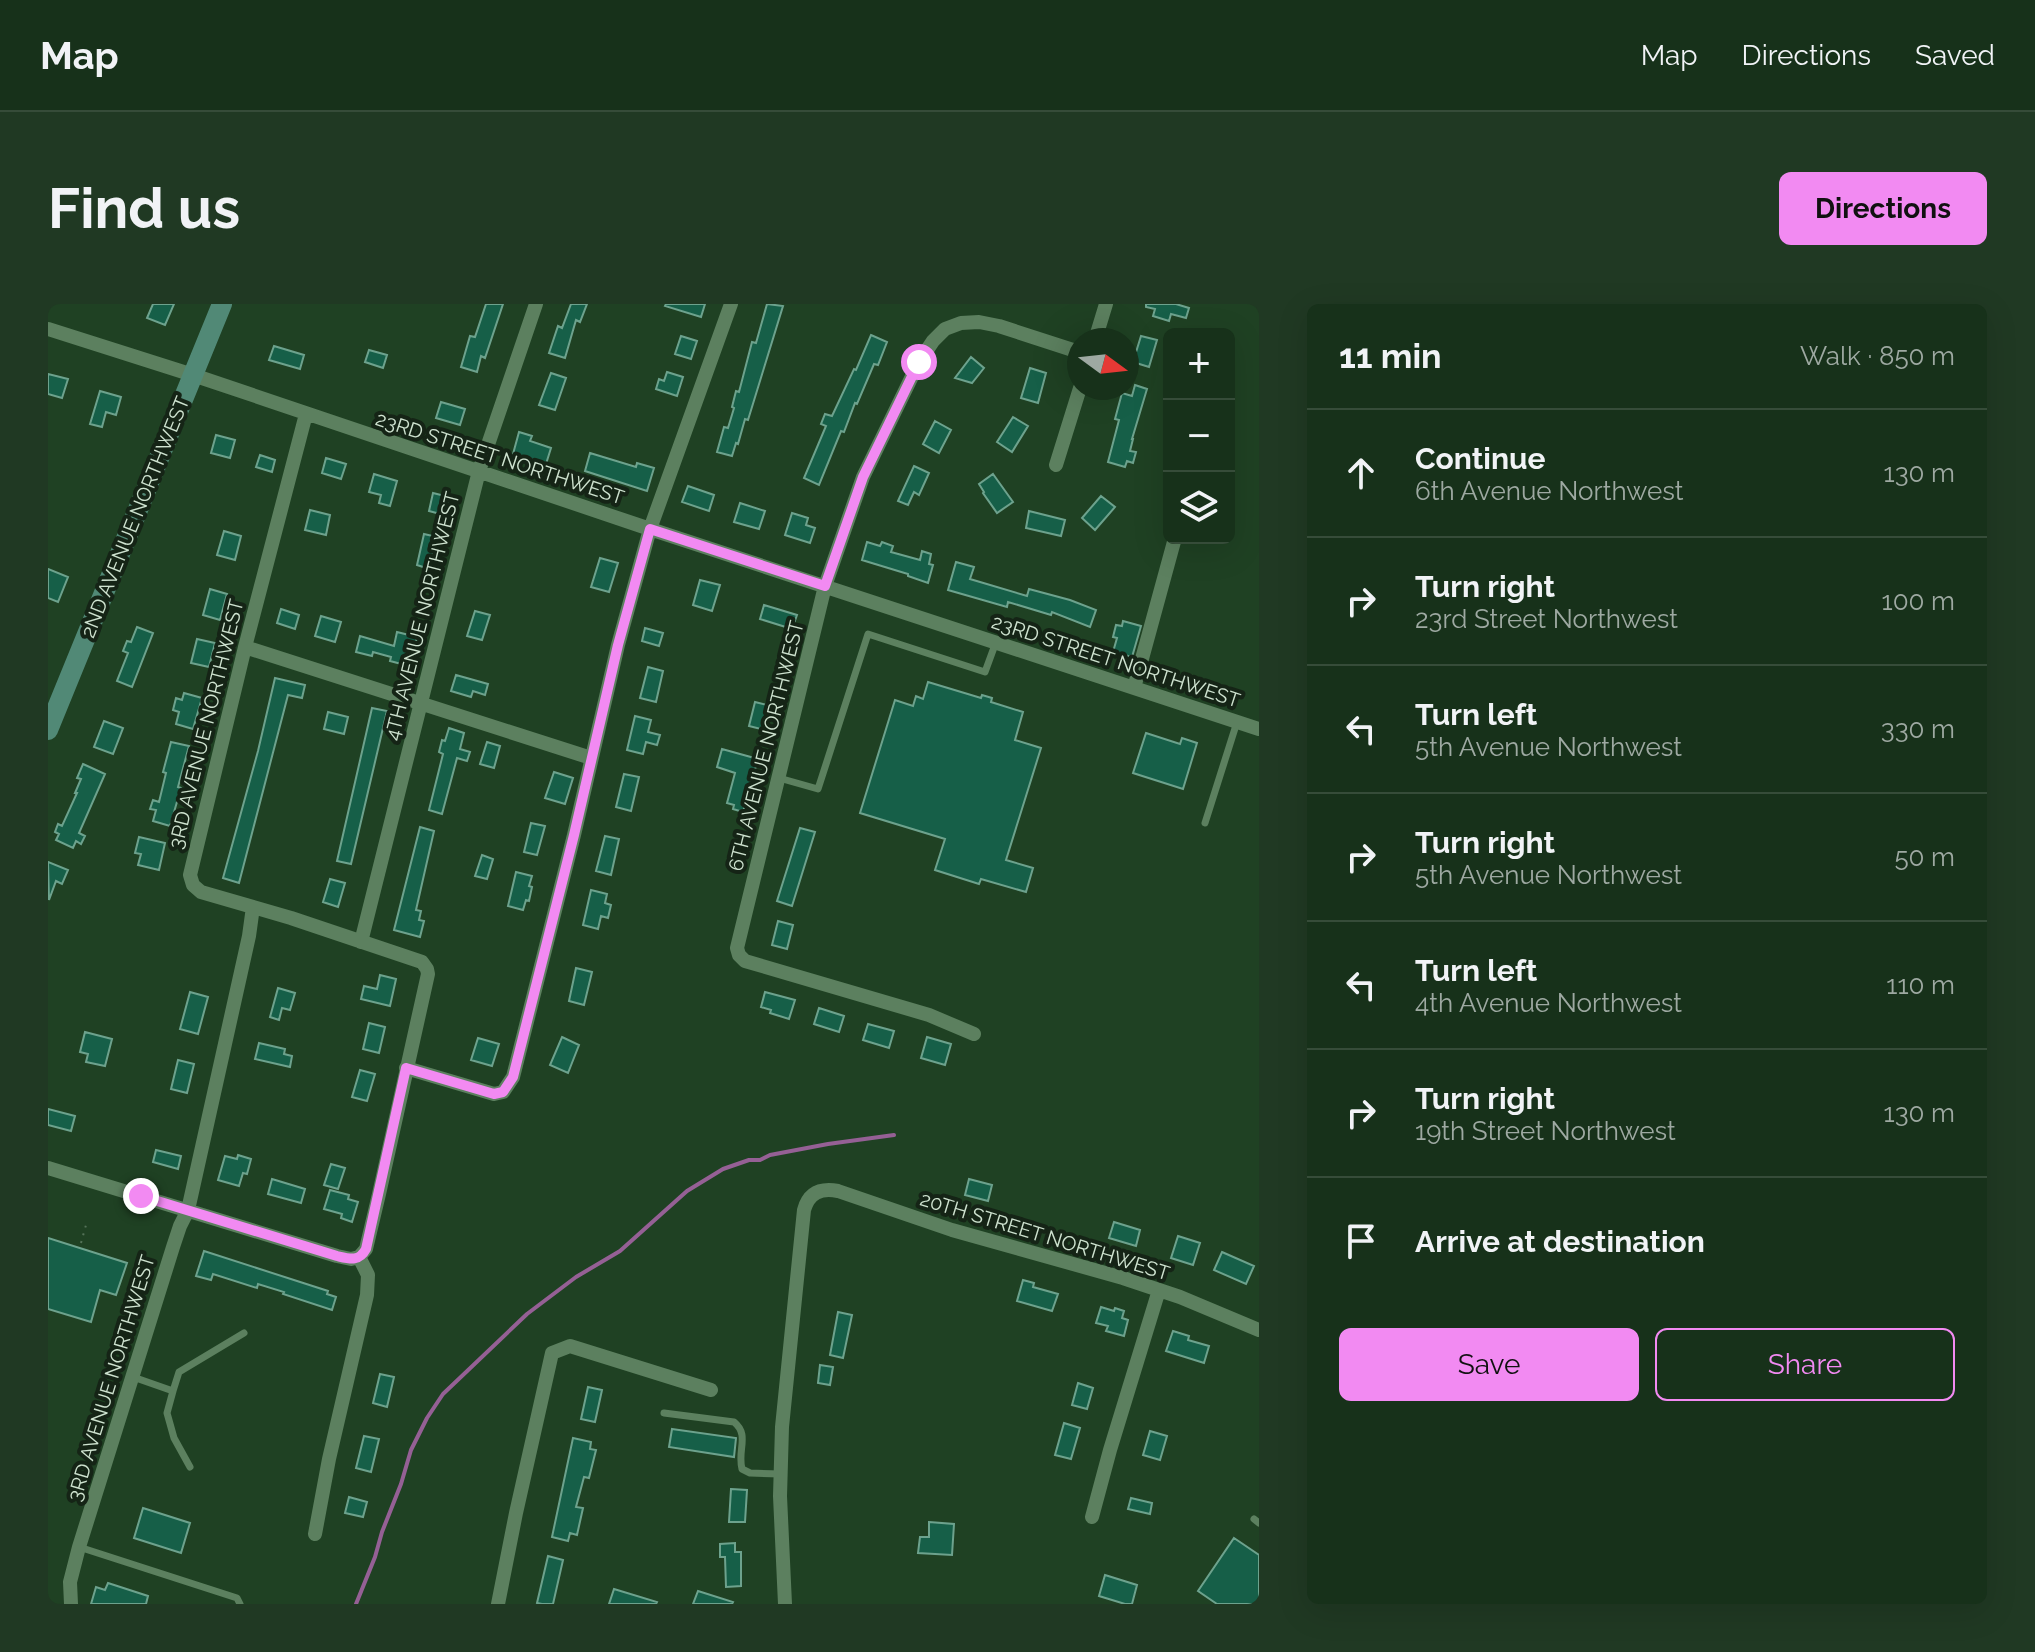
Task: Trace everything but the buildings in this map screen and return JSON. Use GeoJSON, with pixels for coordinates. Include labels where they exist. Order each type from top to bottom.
{"type":"FeatureCollection","features":[{"type":"Feature","properties":{"kind":"main road","name":"2ND AVENUE NORTHWEST"},"geometry":{"type":"LineString","coordinates":[[48,730],[222,304]]}},
{"type":"Feature","properties":{"kind":"street","name":"4TH AVENUE NORTHWEST"},"geometry":{"type":"LineString","coordinates":[[361,942],[479,471],[536,304]]}},
{"type":"Feature","properties":{"kind":"street"},"geometry":{"type":"LineString","coordinates":[[406,1068],[494,1094],[503,1092],[513,1077],[618,645],[650,529],[731,304]]}},
{"type":"Feature","properties":{"kind":"street"},"geometry":{"type":"LineString","coordinates":[[1099,328],[1106,304]]}},
{"type":"Feature","properties":{"kind":"street","name":"6TH AVENUE NORTHWEST"},"geometry":{"type":"LineString","coordinates":[[974,1034],[929,1015],[745,961],[737,948],[825,586],[863,477],[919,362],[945,329],[961,323],[979,322],[999,326],[1067,348]]}},
{"type":"Feature","properties":{"kind":"street","name":"23RD STREET NORTHWEST"},"geometry":{"type":"LineString","coordinates":[[48,329],[1259,729]]}},
{"type":"Feature","properties":{"kind":"street"},"geometry":{"type":"LineString","coordinates":[[1056,465],[1076,400]]}},
{"type":"Feature","properties":{"kind":"street","name":"3RD AVENUE NORTHWEST"},"geometry":{"type":"LineString","coordinates":[[71,1604],[70,1582],[79,1547],[176,1237],[188,1210],[249,936],[253,907],[201,892],[193,885],[190,875],[306,414]]}},
{"type":"Feature","properties":{"kind":"street"},"geometry":{"type":"LineString","coordinates":[[1134,688],[1173,544]]}},
{"type":"Feature","properties":{"kind":"street"},"geometry":{"type":"LineString","coordinates":[[245,647],[591,758]]}},
{"type":"Feature","properties":{"kind":"street"},"geometry":{"type":"LineString","coordinates":[[48,1168],[337,1256],[351,1259],[359,1257],[366,1249],[427,969],[422,962],[253,907]]}},
{"type":"Feature","properties":{"kind":"street","name":"20TH STREET NORTHWEST"},"geometry":{"type":"LineString","coordinates":[[780,1474],[784,1399],[804,1210],[808,1199],[818,1191],[838,1191],[952,1230],[1123,1278],[1259,1330]]}},
{"type":"Feature","properties":{"kind":"street"},"geometry":{"type":"LineString","coordinates":[[315,1534],[322,1489],[367,1295],[368,1275],[359,1257]]}},
{"type":"Feature","properties":{"kind":"street"},"geometry":{"type":"LineString","coordinates":[[1092,1517],[1159,1290]]}},
{"type":"Feature","properties":{"kind":"street"},"geometry":{"type":"LineString","coordinates":[[498,1604],[552,1353],[570,1346],[711,1390]]}},
{"type":"Feature","properties":{"kind":"street"},"geometry":{"type":"LineString","coordinates":[[780,1474],[785,1604]]}},
{"type":"Feature","properties":{"kind":"lane"},"geometry":{"type":"LineString","coordinates":[[779,778],[818,789],[868,634],[985,672],[996,642]]}},
{"type":"Feature","properties":{"kind":"lane"},"geometry":{"type":"LineString","coordinates":[[1205,823],[1237,722]]}},
{"type":"Feature","properties":{"kind":"lane"},"geometry":{"type":"LineString","coordinates":[[190,1467],[174,1438],[167,1413],[179,1372],[244,1333]]}},
{"type":"Feature","properties":{"kind":"lane"},"geometry":{"type":"LineString","coordinates":[[133,1377],[173,1391]]}},
{"type":"Feature","properties":{"kind":"lane"},"geometry":{"type":"LineString","coordinates":[[664,1413],[734,1422],[743,1432],[742,1469],[750,1473],[780,1474]]}},
{"type":"Feature","properties":{"kind":"lane"},"geometry":{"type":"LineString","coordinates":[[79,1547],[237,1598],[240,1604]]}},
{"type":"Feature","properties":{"kind":"path"},"geometry":{"type":"LineString","coordinates":[[81,1243],[86,1225]]}},
{"type":"Feature","properties":{"kind":"waterway"},"geometry":{"type":"LineString","coordinates":[[356,1604],[411,1450],[427,1418],[443,1394],[527,1314],[576,1277],[620,1251],[687,1191],[723,1169],[770,1155],[894,1135]]}},
{"type":"Feature","properties":{"kind":"route"},"geometry":{"type":"LineString","coordinates":[[141,1196],[337,1256],[356,1259],[363,1254],[406,1068],[494,1094],[503,1092],[513,1077],[618,645],[650,529],[825,586],[863,477],[919,362]]}}]}
